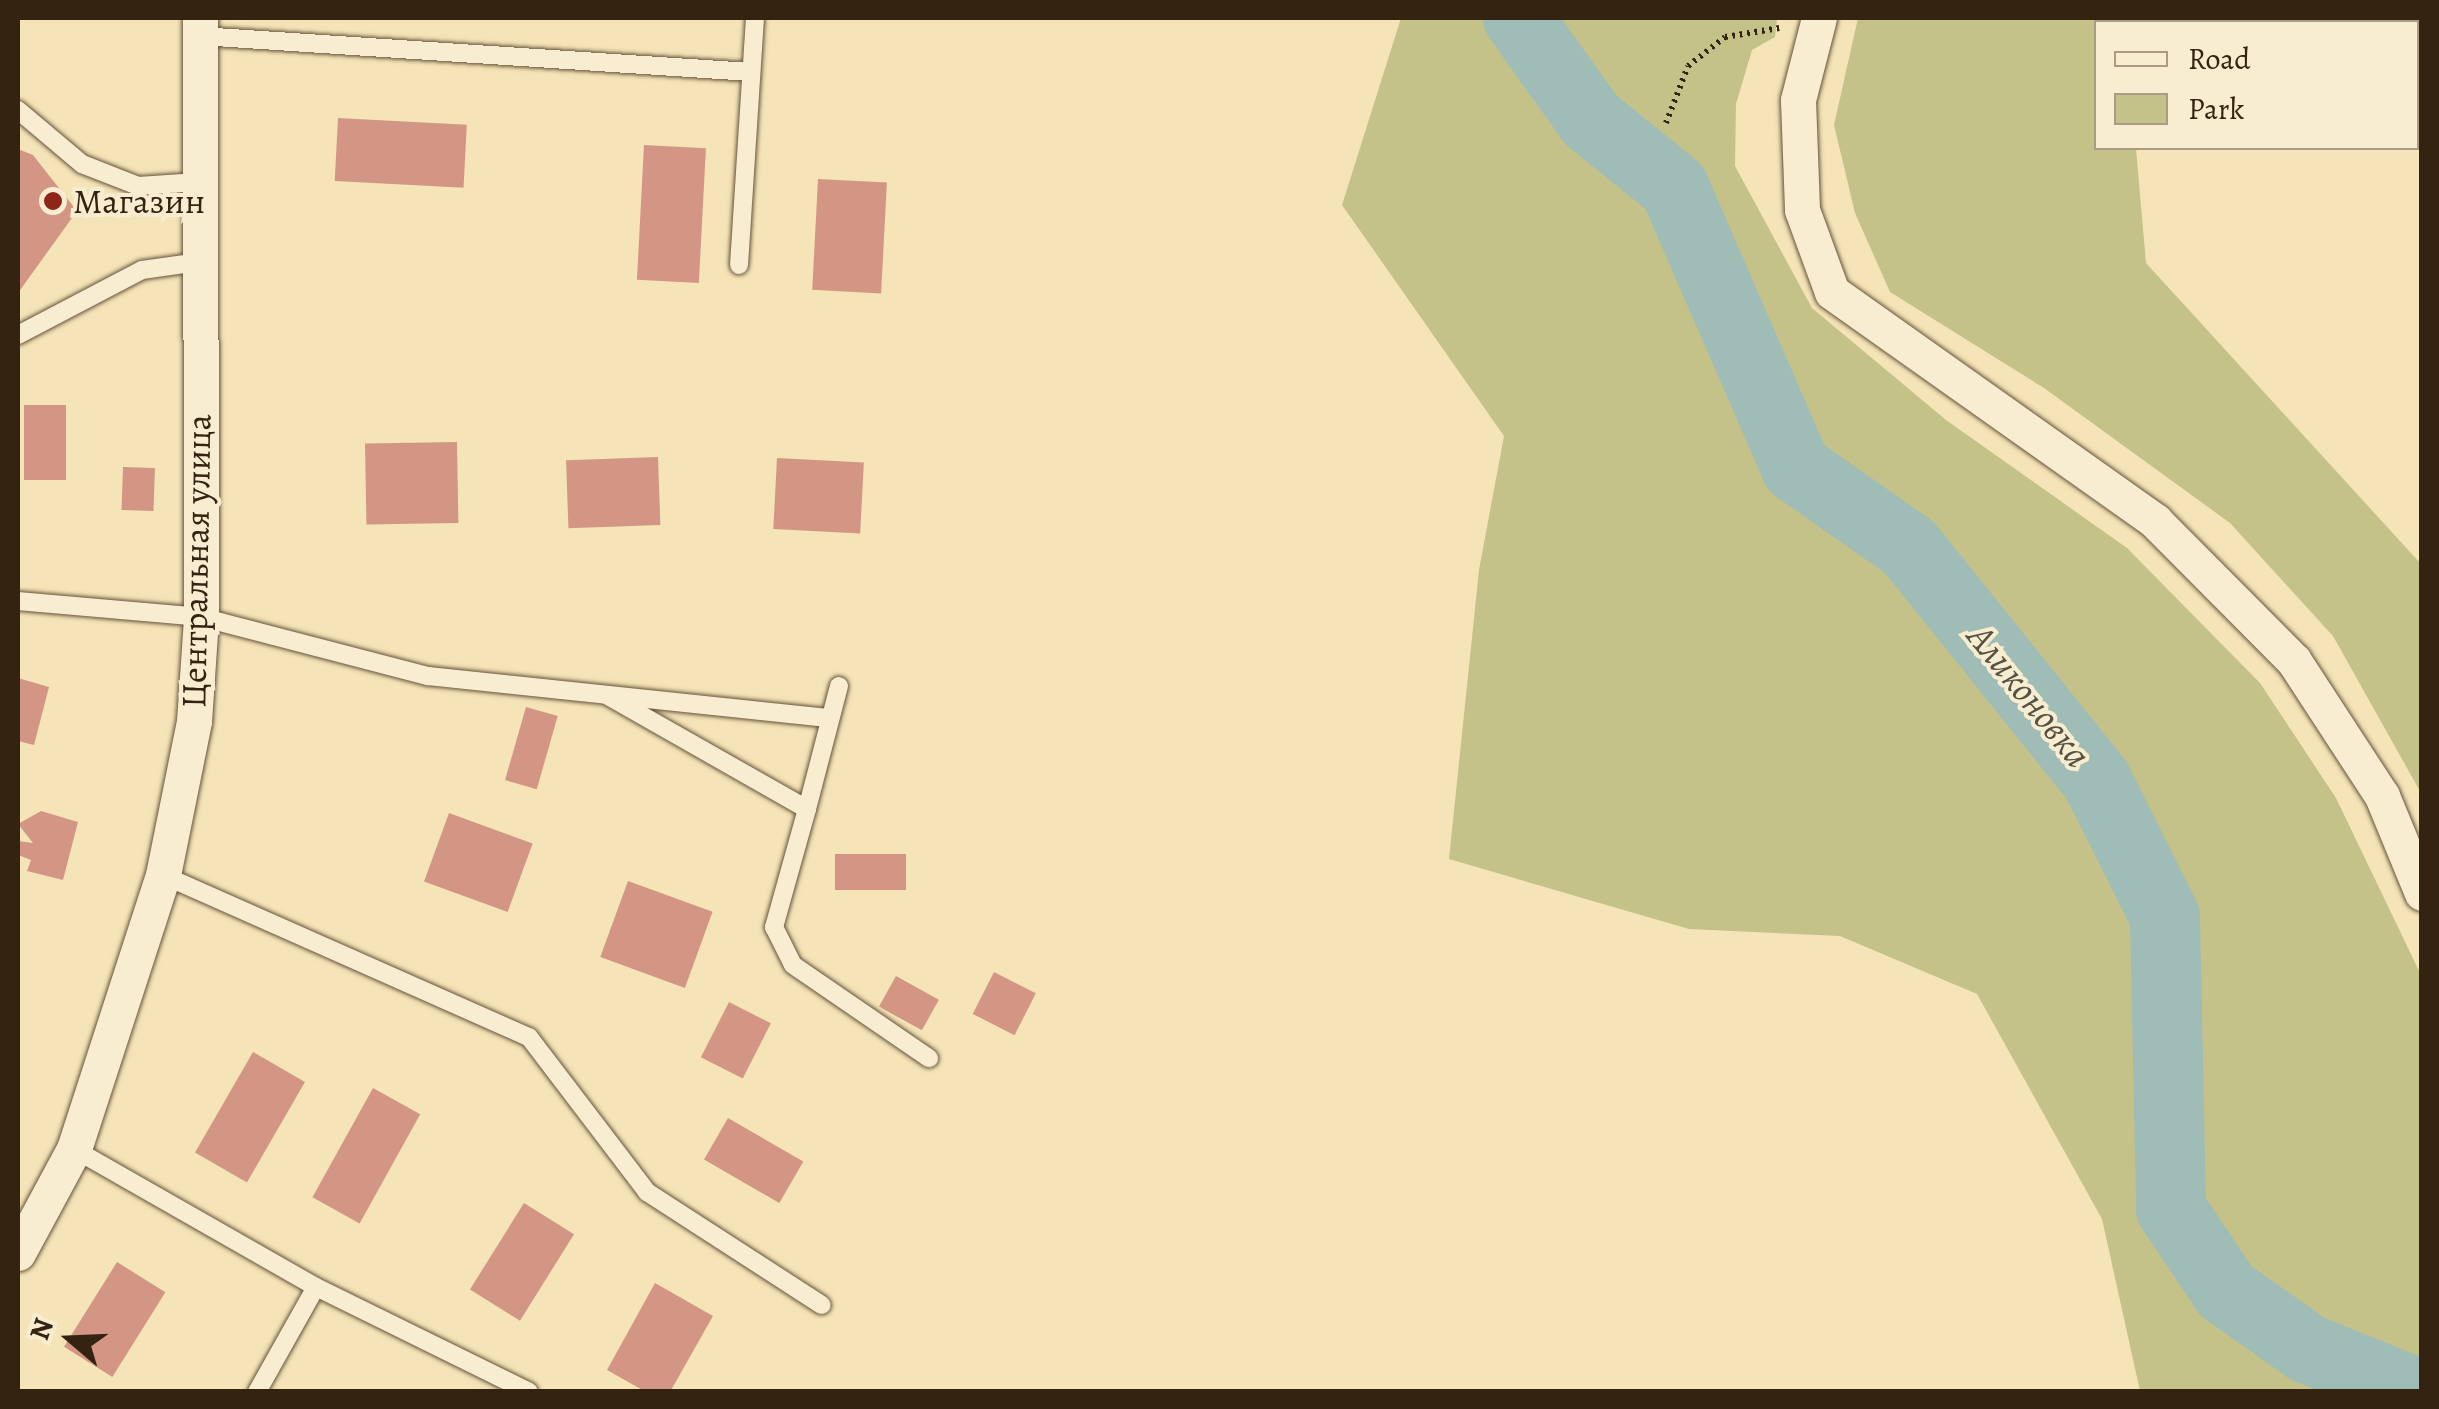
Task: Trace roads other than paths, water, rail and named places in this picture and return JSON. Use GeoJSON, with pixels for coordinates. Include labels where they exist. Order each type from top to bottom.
{"type":"FeatureCollection","features":[{"type":"Feature","properties":{"kind":"street"},"geometry":{"type":"LineString","coordinates":[[1817,24],[1798,100],[1802,210],[1832,292],[2155,521],[2294,661],[2382,796],[2422,893]]}},
{"type":"Feature","properties":{"kind":"street","name":"Центральная улица"},"geometry":{"type":"LineString","coordinates":[[18,1253],[74,1150],[163,875],[194,721],[201,618],[200,27]]}},
{"type":"Feature","properties":{"kind":"lane"},"geometry":{"type":"LineString","coordinates":[[739,264],[755,18]]}},
{"type":"Feature","properties":{"kind":"lane"},"geometry":{"type":"LineString","coordinates":[[200,27],[750,72]]}},
{"type":"Feature","properties":{"kind":"lane"},"geometry":{"type":"LineString","coordinates":[[18,110],[82,164],[138,186],[198,182]]}},
{"type":"Feature","properties":{"kind":"lane"},"geometry":{"type":"LineString","coordinates":[[18,335],[142,270],[199,262]]}},
{"type":"Feature","properties":{"kind":"lane"},"geometry":{"type":"LineString","coordinates":[[18,601],[201,618],[428,676],[828,718]]}},
{"type":"Feature","properties":{"kind":"lane"},"geometry":{"type":"LineString","coordinates":[[839,686],[774,928],[793,965],[929,1058]]}},
{"type":"Feature","properties":{"kind":"lane"},"geometry":{"type":"LineString","coordinates":[[598,691],[807,808]]}},
{"type":"Feature","properties":{"kind":"lane"},"geometry":{"type":"LineString","coordinates":[[163,875],[529,1036],[647,1192],[822,1305]]}},
{"type":"Feature","properties":{"kind":"lane"},"geometry":{"type":"LineString","coordinates":[[74,1150],[316,1286],[529,1392]]}},
{"type":"Feature","properties":{"kind":"lane"},"geometry":{"type":"LineString","coordinates":[[258,1392],[316,1286]]}},
{"type":"Feature","properties":{"kind":"waterway","name":"Аликоновка"},"geometry":{"type":"LineString","coordinates":[[1518,18],[1591,120],[1674,187],[1796,468],[1909,547],[2097,781],[2165,917],[2171,1209],[2226,1291],[2308,1349],[2415,1392]]}},
{"type":"Feature","properties":{"kind":"place","name":"Магазин"},"geometry":{"type":"Point","coordinates":[53,201]}}]}
